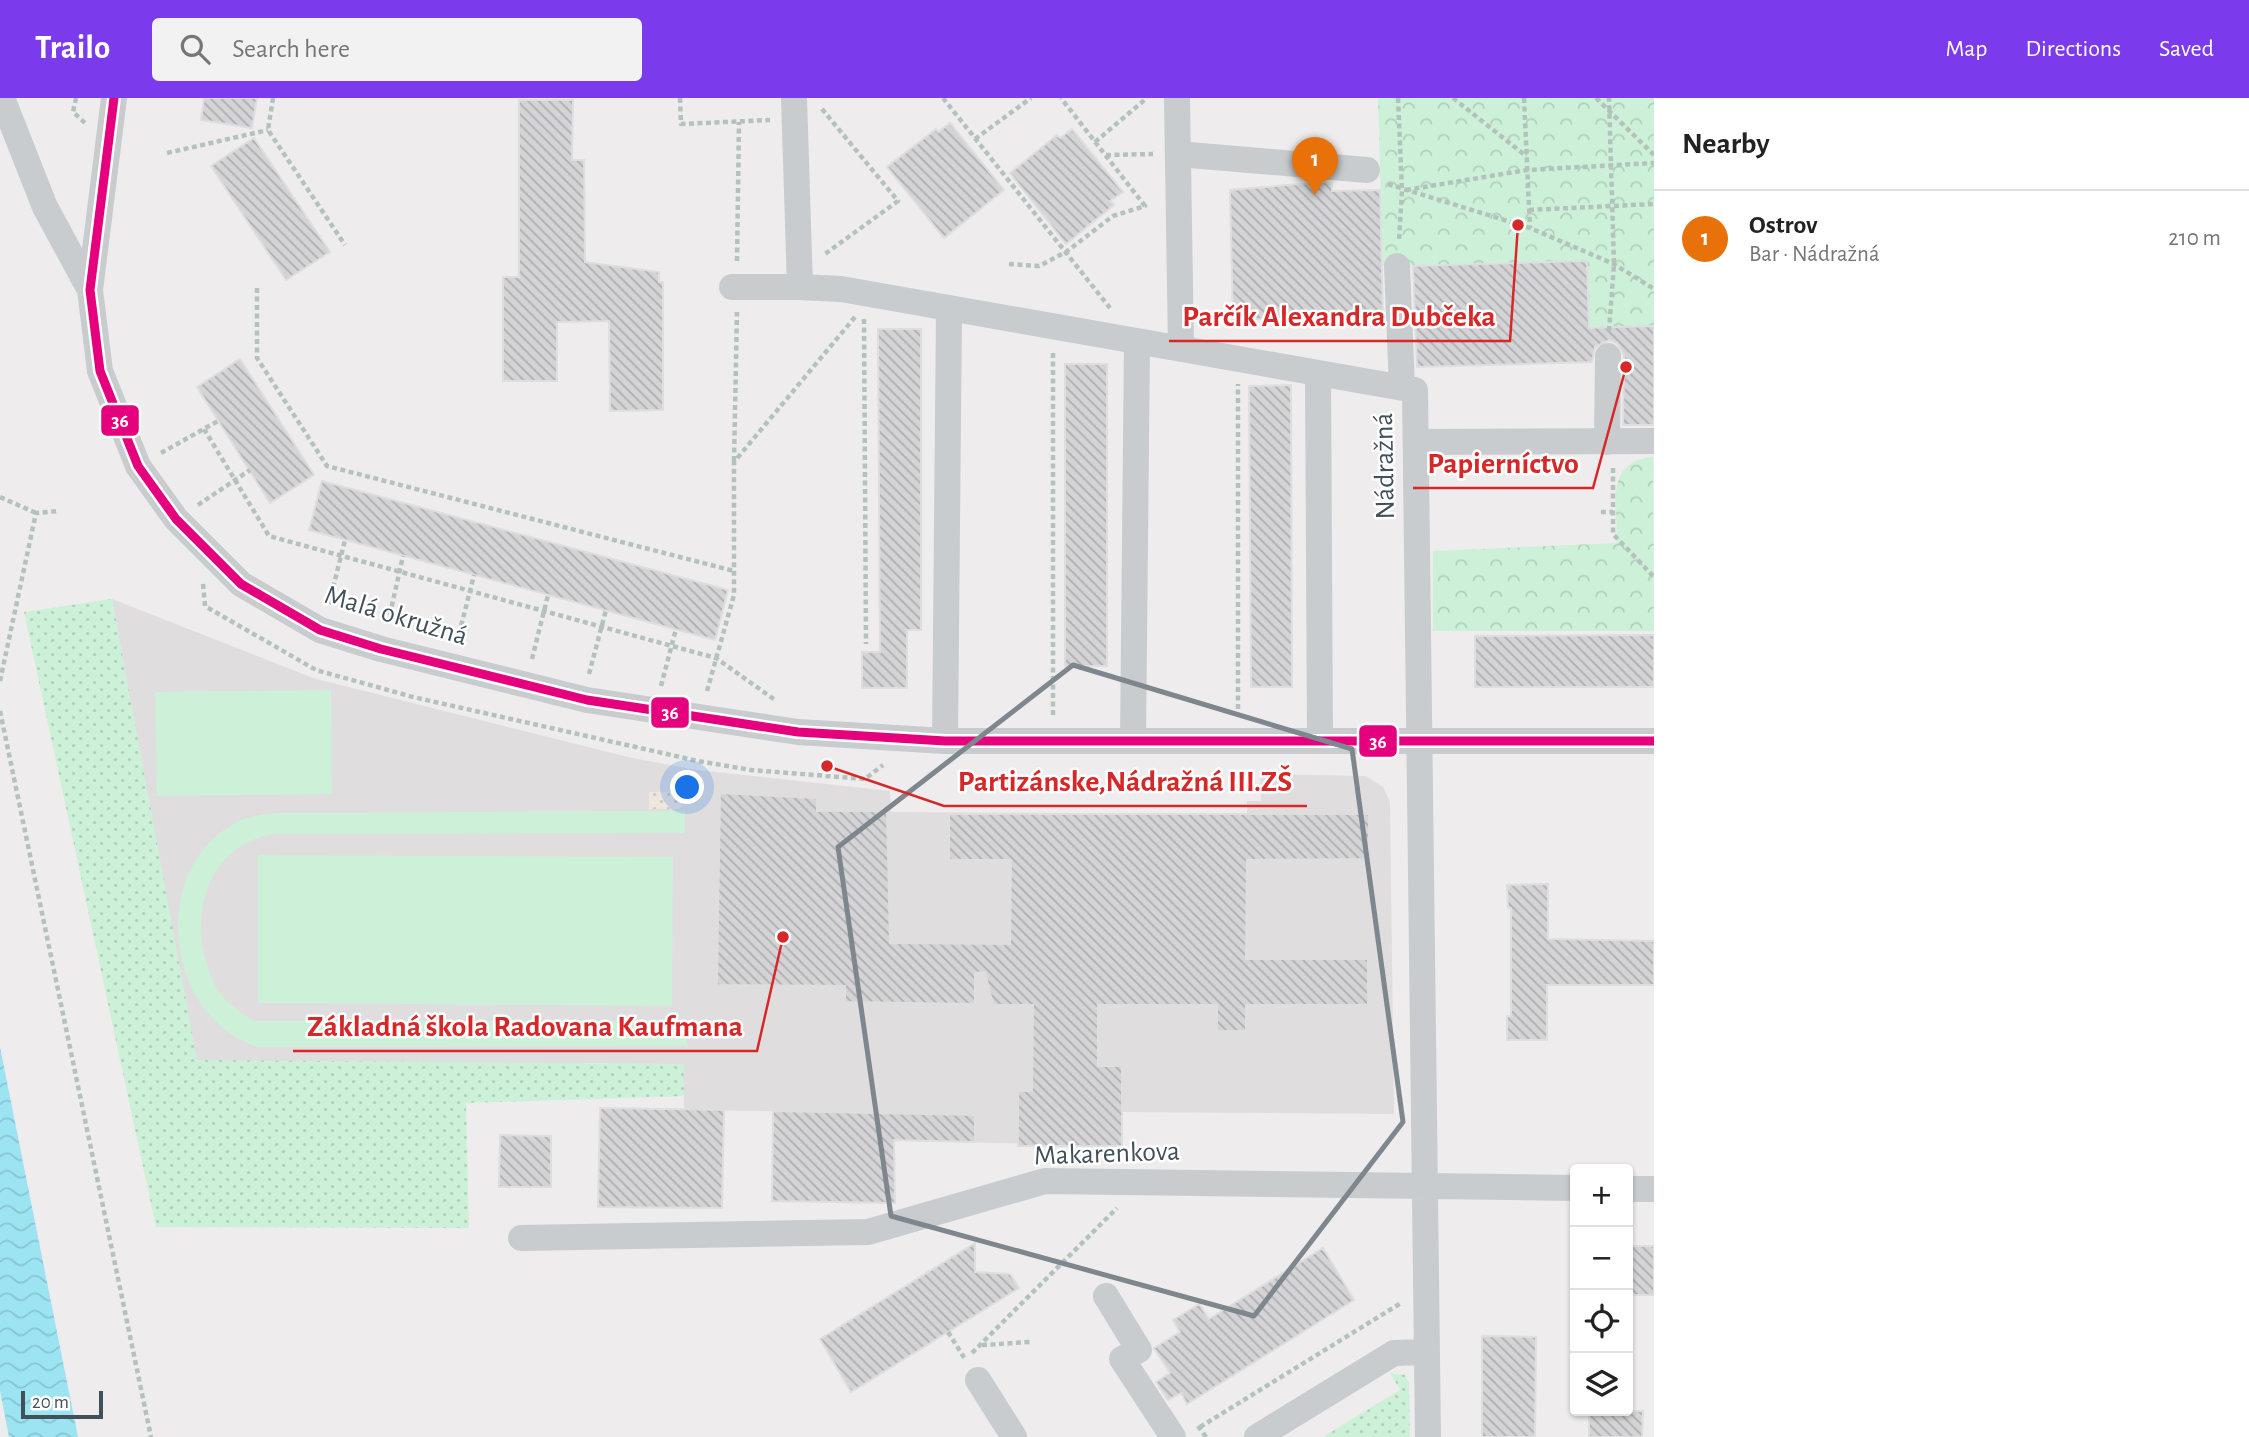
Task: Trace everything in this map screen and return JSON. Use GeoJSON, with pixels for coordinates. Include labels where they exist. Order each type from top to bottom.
{"type":"FeatureCollection","features":[{"type":"Feature","properties":{"kind":"street"},"geometry":{"type":"LineString","coordinates":[[2,98],[45,207],[90,290]]}},
{"type":"Feature","properties":{"kind":"street","name":"Malá okružná"},"geometry":{"type":"LineString","coordinates":[[114,98],[90,290],[100,371],[138,466],[176,519],[241,584],[320,630],[524,686],[652,712],[798,732],[945,741]]}},
{"type":"Feature","properties":{"kind":"street"},"geometry":{"type":"LineString","coordinates":[[1177,98],[1181,349]]}},
{"type":"Feature","properties":{"kind":"street"},"geometry":{"type":"LineString","coordinates":[[794,109],[800,287]]}},
{"type":"Feature","properties":{"kind":"street"},"geometry":{"type":"LineString","coordinates":[[1178,154],[1367,170]]}},
{"type":"Feature","properties":{"kind":"street"},"geometry":{"type":"LineString","coordinates":[[1397,266],[1402,387]]}},
{"type":"Feature","properties":{"kind":"street","name":"Nádražná"},"geometry":{"type":"LineString","coordinates":[[735,283],[800,287],[864,300],[949,310],[1415,390],[1427,1185],[1428,1437]]}},
{"type":"Feature","properties":{"kind":"street"},"geometry":{"type":"LineString","coordinates":[[949,310],[945,741],[1654,741]]}},
{"type":"Feature","properties":{"kind":"street"},"geometry":{"type":"LineString","coordinates":[[1133,740],[1137,342]]}},
{"type":"Feature","properties":{"kind":"street"},"geometry":{"type":"LineString","coordinates":[[1608,356],[1610,442]]}},
{"type":"Feature","properties":{"kind":"street"},"geometry":{"type":"LineString","coordinates":[[1318,373],[1320,740]]}},
{"type":"Feature","properties":{"kind":"street"},"geometry":{"type":"LineString","coordinates":[[1417,442],[1654,441]]}},
{"type":"Feature","properties":{"kind":"street","name":"Makarenkova"},"geometry":{"type":"LineString","coordinates":[[522,1238],[868,1232],[1045,1181],[1570,1188]]}},
{"type":"Feature","properties":{"kind":"street"},"geometry":{"type":"LineString","coordinates":[[1633,1189],[1654,1189]]}},
{"type":"Feature","properties":{"kind":"street"},"geometry":{"type":"LineString","coordinates":[[1106,1296],[1139,1350],[1122,1359],[1173,1437]]}},
{"type":"Feature","properties":{"kind":"street"},"geometry":{"type":"LineString","coordinates":[[1257,1437],[1394,1353],[1427,1352]]}},
{"type":"Feature","properties":{"kind":"street"},"geometry":{"type":"LineString","coordinates":[[978,1380],[1014,1437]]}},
{"type":"Feature","properties":{"kind":"path"},"geometry":{"type":"LineString","coordinates":[[76,98],[74,112],[93,131]]}},
{"type":"Feature","properties":{"kind":"path"},"geometry":{"type":"LineString","coordinates":[[273,98],[268,130],[345,245]]}},
{"type":"Feature","properties":{"kind":"path"},"geometry":{"type":"LineString","coordinates":[[680,98],[681,124],[739,122],[794,109]]}},
{"type":"Feature","properties":{"kind":"path"},"geometry":{"type":"LineString","coordinates":[[813,98],[898,201],[816,260]]}},
{"type":"Feature","properties":{"kind":"path"},"geometry":{"type":"LineString","coordinates":[[943,98],[1137,342]]}},
{"type":"Feature","properties":{"kind":"path"},"geometry":{"type":"LineString","coordinates":[[975,139],[1031,98]]}},
{"type":"Feature","properties":{"kind":"path"},"geometry":{"type":"LineString","coordinates":[[1009,264],[1039,266],[1066,253],[1114,216],[1145,206],[1061,98]]}},
{"type":"Feature","properties":{"kind":"path"},"geometry":{"type":"LineString","coordinates":[[1397,266],[1402,191],[1398,98]]}},
{"type":"Feature","properties":{"kind":"path"},"geometry":{"type":"LineString","coordinates":[[1452,98],[1526,156]]}},
{"type":"Feature","properties":{"kind":"path"},"geometry":{"type":"LineString","coordinates":[[1524,98],[1530,228]]}},
{"type":"Feature","properties":{"kind":"path"},"geometry":{"type":"LineString","coordinates":[[1596,98],[1654,155]]}},
{"type":"Feature","properties":{"kind":"path"},"geometry":{"type":"LineString","coordinates":[[1608,356],[1614,264],[1609,98]]}},
{"type":"Feature","properties":{"kind":"path"},"geometry":{"type":"LineString","coordinates":[[1095,142],[1142,99]]}},
{"type":"Feature","properties":{"kind":"path"},"geometry":{"type":"LineString","coordinates":[[704,701],[734,595],[735,283],[739,122]]}},
{"type":"Feature","properties":{"kind":"path"},"geometry":{"type":"LineString","coordinates":[[167,152],[268,130]]}},
{"type":"Feature","properties":{"kind":"path"},"geometry":{"type":"LineString","coordinates":[[1105,155],[1178,154]]}},
{"type":"Feature","properties":{"kind":"path"},"geometry":{"type":"LineString","coordinates":[[1402,191],[1527,170],[1654,163]]}},
{"type":"Feature","properties":{"kind":"path"},"geometry":{"type":"LineString","coordinates":[[1402,191],[1530,228],[1614,264],[1654,289]]}},
{"type":"Feature","properties":{"kind":"path"},"geometry":{"type":"LineString","coordinates":[[1529,210],[1654,204]]}},
{"type":"Feature","properties":{"kind":"path"},"geometry":{"type":"LineString","coordinates":[[257,288],[257,358],[327,466],[734,572]]}},
{"type":"Feature","properties":{"kind":"path"},"geometry":{"type":"LineString","coordinates":[[734,462],[864,300]]}},
{"type":"Feature","properties":{"kind":"path"},"geometry":{"type":"LineString","coordinates":[[864,300],[866,644]]}},
{"type":"Feature","properties":{"kind":"path"},"geometry":{"type":"LineString","coordinates":[[1053,327],[1053,724]]}},
{"type":"Feature","properties":{"kind":"path"},"geometry":{"type":"LineString","coordinates":[[1238,359],[1238,709]]}},
{"type":"Feature","properties":{"kind":"path"},"geometry":{"type":"LineString","coordinates":[[155,456],[218,421]]}},
{"type":"Feature","properties":{"kind":"path"},"geometry":{"type":"LineString","coordinates":[[204,429],[270,536],[716,658],[783,705]]}},
{"type":"Feature","properties":{"kind":"path"},"geometry":{"type":"LineString","coordinates":[[1610,442],[1614,534],[1654,577]]}},
{"type":"Feature","properties":{"kind":"path"},"geometry":{"type":"LineString","coordinates":[[191,510],[250,470]]}},
{"type":"Feature","properties":{"kind":"path"},"geometry":{"type":"LineString","coordinates":[[0,497],[36,513],[58,511]]}},
{"type":"Feature","properties":{"kind":"path"},"geometry":{"type":"LineString","coordinates":[[1601,512],[1613,512]]}},
{"type":"Feature","properties":{"kind":"path"},"geometry":{"type":"LineString","coordinates":[[0,681],[36,513]]}},
{"type":"Feature","properties":{"kind":"path"},"geometry":{"type":"LineString","coordinates":[[328,608],[345,540]]}},
{"type":"Feature","properties":{"kind":"path"},"geometry":{"type":"LineString","coordinates":[[388,625],[403,556]]}},
{"type":"Feature","properties":{"kind":"path"},"geometry":{"type":"LineString","coordinates":[[457,644],[474,575]]}},
{"type":"Feature","properties":{"kind":"path"},"geometry":{"type":"LineString","coordinates":[[531,662],[548,595]]}},
{"type":"Feature","properties":{"kind":"path"},"geometry":{"type":"LineString","coordinates":[[588,677],[606,610]]}},
{"type":"Feature","properties":{"kind":"path"},"geometry":{"type":"LineString","coordinates":[[660,691],[676,629]]}},
{"type":"Feature","properties":{"kind":"path"},"geometry":{"type":"LineString","coordinates":[[0,711],[151,1437]]}},
{"type":"Feature","properties":{"kind":"path"},"geometry":{"type":"LineString","coordinates":[[948,1332],[965,1358],[1142,1183]]}},
{"type":"Feature","properties":{"kind":"path"},"geometry":{"type":"LineString","coordinates":[[1200,1427],[1388,1310],[1427,1290]]}},
{"type":"Feature","properties":{"kind":"path"},"geometry":{"type":"LineString","coordinates":[[981,1345],[1030,1342]]}},
{"type":"Feature","properties":{"kind":"highlighted area"},"geometry":{"type":"Polygon","coordinates":[[[1073,665],[1352,749],[1403,1122],[1254,1316],[891,1216],[838,847],[1073,665]]]}},
{"type":"Feature","properties":{"kind":"shaded area"},"geometry":{"type":"Polygon","coordinates":[[[112,599],[313,678],[632,758],[698,770],[890,791],[891,812],[1247,814],[1247,801],[1261,801],[1260,774],[1366,776],[1383,787],[1390,802],[1394,1114],[1123,1112],[1122,1146],[772,1138],[773,1111],[684,1110],[683,1064],[196,1061],[112,599]]]}},
{"type":"Feature","properties":{"kind":"green space"},"geometry":{"type":"Polygon","coordinates":[[[1378,98],[1654,98],[1654,326],[1589,330],[1587,261],[1383,266],[1378,98]]]}},
{"type":"Feature","properties":{"kind":"green space"},"geometry":{"type":"Polygon","coordinates":[[[1653,457],[1654,631],[1433,631],[1433,551],[1617,543],[1616,501],[1620,477],[1626,467],[1637,460],[1653,457]]]}},
{"type":"Feature","properties":{"kind":"green space"},"geometry":{"type":"Polygon","coordinates":[[[112,599],[197,1060],[684,1064],[684,1096],[466,1103],[469,1228],[156,1227],[24,612],[112,599]]]}},
{"type":"Feature","properties":{"kind":"green space"},"geometry":{"type":"Polygon","coordinates":[[[331,690],[332,794],[157,796],[155,692],[331,690]]]}},
{"type":"Feature","properties":{"kind":"green space"},"geometry":{"type":"Polygon","coordinates":[[[685,811],[685,833],[273,834],[249,842],[229,855],[215,872],[206,892],[202,938],[206,962],[218,991],[232,1006],[254,1021],[687,1021],[687,1046],[259,1047],[229,1033],[205,1009],[188,980],[180,947],[179,913],[186,880],[202,851],[227,828],[245,819],[278,813],[685,811]]]}},
{"type":"Feature","properties":{"kind":"green space"},"geometry":{"type":"Polygon","coordinates":[[[258,855],[673,857],[672,1006],[258,1003],[258,855]]]}},
{"type":"Feature","properties":{"kind":"green space"},"geometry":{"type":"Polygon","coordinates":[[[1390,1373],[1405,1375],[1409,1383],[1410,1437],[1323,1437],[1400,1390],[1390,1373]]]}},
{"type":"Feature","properties":{"kind":"sand"},"geometry":{"type":"Polygon","coordinates":[[[649,792],[682,792],[682,809],[649,809],[649,792]]]}},
{"type":"Feature","properties":{"kind":"water"},"geometry":{"type":"Polygon","coordinates":[[[0,1047],[78,1437],[9,1437],[0,1391],[0,1047]]]}},
{"type":"Feature","properties":{"kind":"building"},"geometry":{"type":"Polygon","coordinates":[[[204,98],[257,98],[252,128],[201,120],[204,98]]]}},
{"type":"Feature","properties":{"kind":"building"},"geometry":{"type":"Polygon","coordinates":[[[519,100],[573,100],[572,160],[584,160],[585,262],[659,272],[659,282],[663,282],[663,410],[610,411],[609,321],[557,322],[557,381],[503,381],[503,277],[519,277],[519,100]]]}},
{"type":"Feature","properties":{"kind":"building"},"geometry":{"type":"Polygon","coordinates":[[[950,123],[1004,190],[944,238],[887,167],[936,129],[938,132],[950,123]]]}},
{"type":"Feature","properties":{"kind":"building"},"geometry":{"type":"Polygon","coordinates":[[[1072,129],[1123,192],[1110,201],[1114,205],[1066,244],[1010,173],[1057,135],[1060,138],[1072,129]]]}},
{"type":"Feature","properties":{"kind":"building"},"geometry":{"type":"Polygon","coordinates":[[[254,138],[330,252],[286,280],[211,166],[254,138]]]}},
{"type":"Feature","properties":{"kind":"building"},"geometry":{"type":"Polygon","coordinates":[[[1332,183],[1332,191],[1380,190],[1383,316],[1233,320],[1230,190],[1332,183]]]}},
{"type":"Feature","properties":{"kind":"building"},"geometry":{"type":"Polygon","coordinates":[[[1587,261],[1589,328],[1654,326],[1654,425],[1623,425],[1624,355],[1617,343],[1609,340],[1595,347],[1592,362],[1417,367],[1413,266],[1587,261]]]}},
{"type":"Feature","properties":{"kind":"building"},"geometry":{"type":"Polygon","coordinates":[[[878,329],[921,329],[921,630],[907,630],[907,688],[862,688],[862,652],[880,652],[878,329]]]}},
{"type":"Feature","properties":{"kind":"building"},"geometry":{"type":"Polygon","coordinates":[[[240,359],[314,475],[270,503],[197,387],[240,359]]]}},
{"type":"Feature","properties":{"kind":"building"},"geometry":{"type":"Polygon","coordinates":[[[1065,364],[1107,364],[1107,666],[1065,666],[1065,364]]]}},
{"type":"Feature","properties":{"kind":"building"},"geometry":{"type":"Polygon","coordinates":[[[1291,385],[1292,687],[1251,687],[1249,386],[1291,385]]]}},
{"type":"Feature","properties":{"kind":"building"},"geometry":{"type":"Polygon","coordinates":[[[322,481],[728,590],[715,640],[309,530],[322,481]]]}},
{"type":"Feature","properties":{"kind":"building"},"geometry":{"type":"Polygon","coordinates":[[[1654,635],[1654,687],[1475,687],[1475,636],[1654,635]]]}},
{"type":"Feature","properties":{"kind":"building"},"geometry":{"type":"Polygon","coordinates":[[[720,793],[817,798],[817,811],[887,811],[890,943],[1010,944],[1011,860],[949,860],[949,814],[1369,814],[1369,859],[1247,860],[1246,959],[1368,959],[1368,1005],[1246,1005],[1246,1031],[1217,1031],[1217,1005],[1098,1005],[1098,1066],[1122,1066],[1122,1146],[1018,1146],[1018,1091],[1032,1091],[1033,1005],[993,1005],[985,972],[975,973],[975,1004],[845,1002],[845,986],[717,985],[720,793]]]}},
{"type":"Feature","properties":{"kind":"building"},"geometry":{"type":"Polygon","coordinates":[[[1548,884],[1548,939],[1654,941],[1654,985],[1547,985],[1547,1040],[1507,1040],[1507,1016],[1511,1016],[1511,908],[1508,908],[1507,885],[1548,884]]]}},
{"type":"Feature","properties":{"kind":"building"},"geometry":{"type":"Polygon","coordinates":[[[600,1108],[724,1110],[722,1208],[598,1207],[600,1108]]]}},
{"type":"Feature","properties":{"kind":"building"},"geometry":{"type":"Polygon","coordinates":[[[773,1111],[975,1115],[975,1142],[894,1140],[895,1203],[772,1201],[773,1111]]]}},
{"type":"Feature","properties":{"kind":"building"},"geometry":{"type":"Polygon","coordinates":[[[500,1135],[551,1136],[551,1187],[499,1187],[500,1135]]]}},
{"type":"Feature","properties":{"kind":"building"},"geometry":{"type":"Polygon","coordinates":[[[975,1243],[975,1272],[1010,1274],[1019,1288],[851,1392],[820,1339],[975,1243]]]}},
{"type":"Feature","properties":{"kind":"building"},"geometry":{"type":"Polygon","coordinates":[[[1633,1246],[1654,1246],[1654,1295],[1633,1295],[1633,1246]]]}},
{"type":"Feature","properties":{"kind":"building"},"geometry":{"type":"Polygon","coordinates":[[[1323,1248],[1354,1300],[1187,1404],[1181,1393],[1168,1400],[1156,1382],[1170,1373],[1154,1348],[1180,1332],[1173,1320],[1199,1304],[1209,1319],[1323,1248]]]}},
{"type":"Feature","properties":{"kind":"building"},"geometry":{"type":"Polygon","coordinates":[[[1482,1336],[1536,1337],[1535,1437],[1482,1437],[1482,1336]]]}},
{"type":"Feature","properties":{"kind":"building"},"geometry":{"type":"Polygon","coordinates":[[[1633,1411],[1643,1411],[1642,1437],[1589,1437],[1589,1416],[1633,1416],[1633,1411]]]}},
{"type":"Feature","properties":{"kind":"transit line","name":"36"},"geometry":{"type":"LineString","coordinates":[[114,98],[90,290],[100,371],[138,466],[176,519],[241,584],[320,630],[381,649],[587,700],[798,732],[945,741],[1654,741]]}},
{"type":"Feature","properties":{"kind":"place","name":"Ostrov"},"geometry":{"type":"Point","coordinates":[1315,195]}},
{"type":"Feature","properties":{"kind":"place","name":"Parčík Alexandra Dubčeka"},"geometry":{"type":"Point","coordinates":[1518,225]}},
{"type":"Feature","properties":{"kind":"place","name":"Papierníctvo"},"geometry":{"type":"Point","coordinates":[1626,367]}},
{"type":"Feature","properties":{"kind":"place","name":"Partizánske,Nádražná III.ZŠ"},"geometry":{"type":"Point","coordinates":[827,766]}},
{"type":"Feature","properties":{"kind":"place","name":"Základná škola Radovana Kaufmana"},"geometry":{"type":"Point","coordinates":[783,937]}}]}
